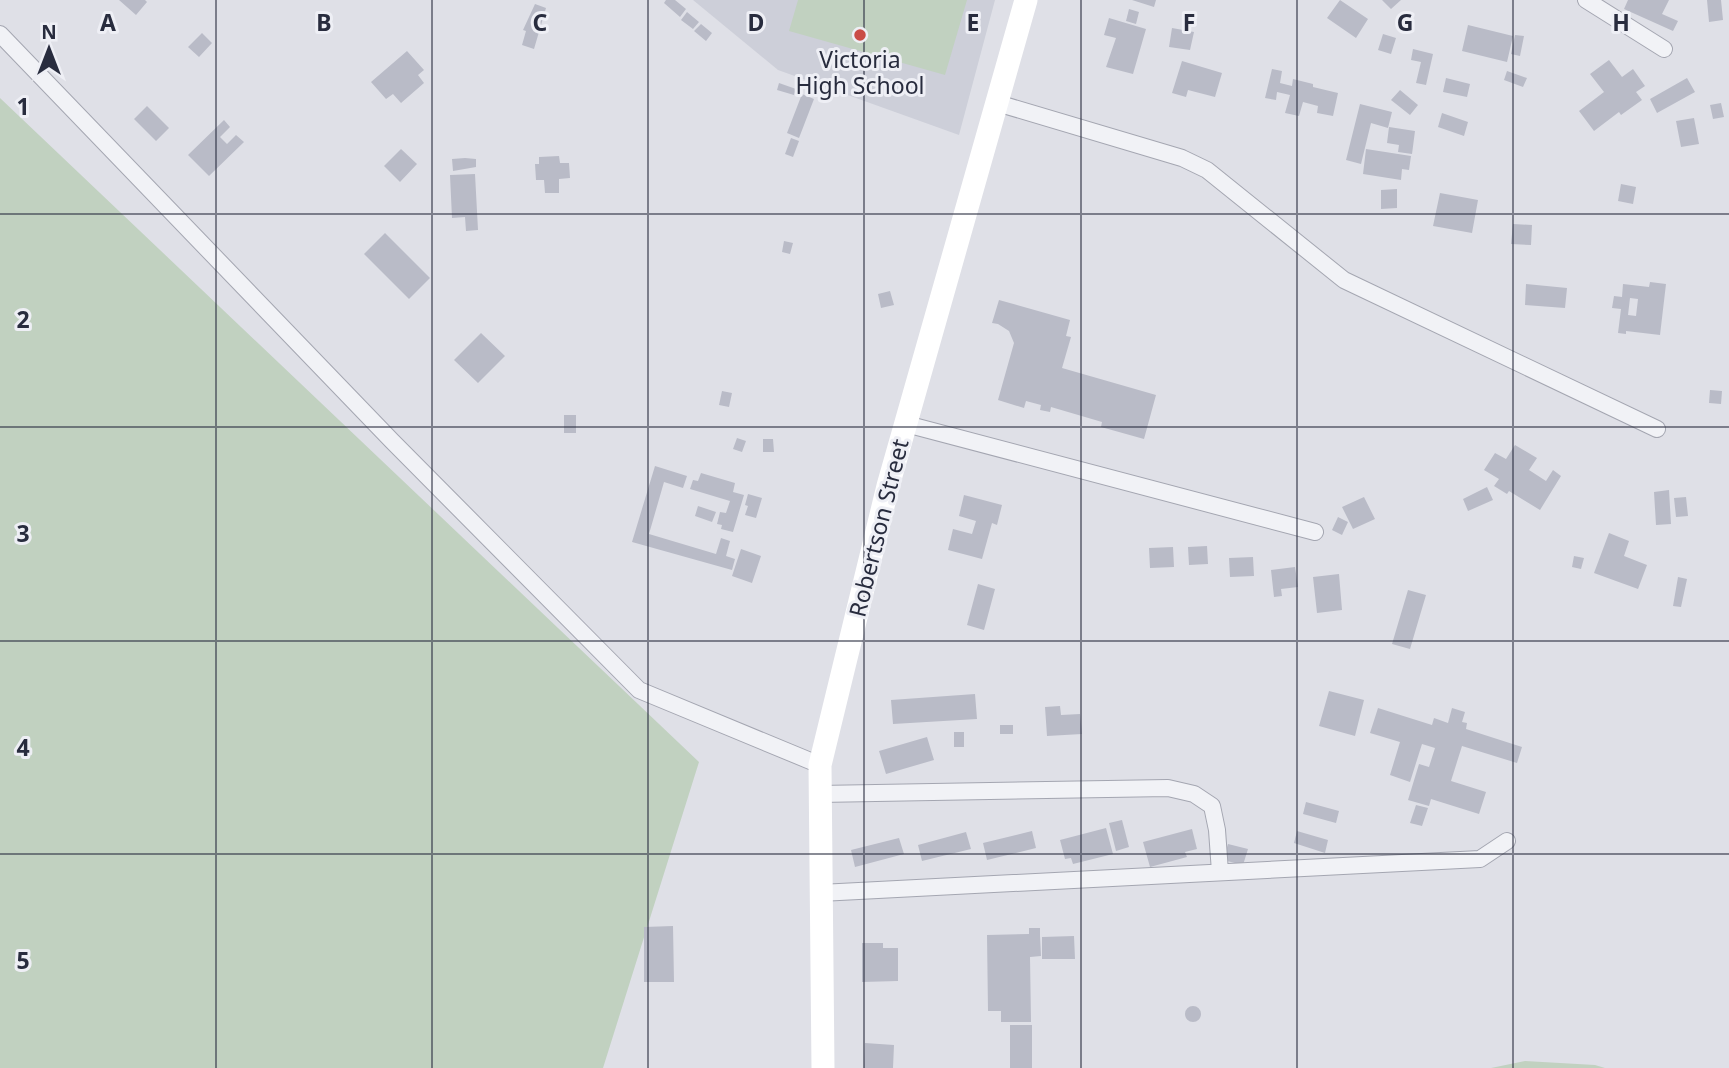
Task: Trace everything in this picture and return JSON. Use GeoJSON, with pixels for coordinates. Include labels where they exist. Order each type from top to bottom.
{"type":"FeatureCollection","features":[{"type":"Feature","properties":{"kind":"street","name":"Robertson Street"},"geometry":{"type":"LineString","coordinates":[[823,1068],[818,794],[820,765],[888,486],[1026,0]]}},
{"type":"Feature","properties":{"kind":"street"},"geometry":{"type":"LineString","coordinates":[[1586,0],[1664,49]]}},
{"type":"Feature","properties":{"kind":"street"},"geometry":{"type":"LineString","coordinates":[[0,34],[392,441],[639,690],[820,765]]}},
{"type":"Feature","properties":{"kind":"street"},"geometry":{"type":"LineString","coordinates":[[998,103],[1182,158],[1207,170],[1343,280],[1657,429]]}},
{"type":"Feature","properties":{"kind":"street"},"geometry":{"type":"LineString","coordinates":[[906,425],[1315,532]]}},
{"type":"Feature","properties":{"kind":"street"},"geometry":{"type":"LineString","coordinates":[[818,794],[1168,788],[1194,794],[1212,806],[1220,872]]}},
{"type":"Feature","properties":{"kind":"street"},"geometry":{"type":"LineString","coordinates":[[820,893],[1480,859],[1507,841]]}},
{"type":"Feature","properties":{"kind":"shaded area","name":"Victoria High School"},"geometry":{"type":"Polygon","coordinates":[[[693,0],[995,0],[959,135],[778,70],[693,0]]]}},
{"type":"Feature","properties":{"kind":"green space"},"geometry":{"type":"Polygon","coordinates":[[[798,0],[967,0],[945,75],[789,31],[798,0]]]}},
{"type":"Feature","properties":{"kind":"green space"},"geometry":{"type":"Polygon","coordinates":[[[0,98],[699,762],[603,1068],[0,1068],[0,98]]]}},
{"type":"Feature","properties":{"kind":"green space"},"geometry":{"type":"Polygon","coordinates":[[[1525,1061],[1595,1065],[1605,1068],[1491,1068],[1525,1061]]]}},
{"type":"Feature","properties":{"kind":"building"},"geometry":{"type":"Polygon","coordinates":[[[119,0],[145,0],[147,2],[136,15],[119,0]]]}},
{"type":"Feature","properties":{"kind":"building"},"geometry":{"type":"Polygon","coordinates":[[[666,0],[675,0],[686,9],[680,17],[664,3],[666,0]]]}},
{"type":"Feature","properties":{"kind":"building"},"geometry":{"type":"Polygon","coordinates":[[[1132,0],[1156,0],[1154,7],[1132,0]]]}},
{"type":"Feature","properties":{"kind":"building"},"geometry":{"type":"Polygon","coordinates":[[[1340,0],[1368,19],[1356,38],[1327,18],[1340,0]]]}},
{"type":"Feature","properties":{"kind":"building"},"geometry":{"type":"Polygon","coordinates":[[[1382,0],[1401,0],[1391,9],[1382,0]]]}},
{"type":"Feature","properties":{"kind":"building"},"geometry":{"type":"Polygon","coordinates":[[[1628,0],[1669,0],[1662,14],[1678,21],[1673,31],[1624,9],[1628,0]]]}},
{"type":"Feature","properties":{"kind":"building"},"geometry":{"type":"Polygon","coordinates":[[[1707,0],[1721,0],[1723,20],[1709,22],[1707,0]]]}},
{"type":"Feature","properties":{"kind":"building"},"geometry":{"type":"Polygon","coordinates":[[[535,4],[546,8],[534,49],[522,45],[526,31],[523,30],[535,4]]]}},
{"type":"Feature","properties":{"kind":"building"},"geometry":{"type":"Polygon","coordinates":[[[1129,9],[1139,12],[1136,24],[1126,21],[1129,9]]]}},
{"type":"Feature","properties":{"kind":"building"},"geometry":{"type":"Polygon","coordinates":[[[687,12],[699,22],[693,29],[681,20],[687,12]]]}},
{"type":"Feature","properties":{"kind":"building"},"geometry":{"type":"Polygon","coordinates":[[[1109,18],[1146,29],[1133,74],[1106,67],[1116,38],[1104,35],[1109,18]]]}},
{"type":"Feature","properties":{"kind":"building"},"geometry":{"type":"Polygon","coordinates":[[[701,24],[712,33],[706,41],[694,31],[701,24]]]}},
{"type":"Feature","properties":{"kind":"building"},"geometry":{"type":"Polygon","coordinates":[[[1468,25],[1513,36],[1507,62],[1462,51],[1468,25]]]}},
{"type":"Feature","properties":{"kind":"building"},"geometry":{"type":"Polygon","coordinates":[[[1172,28],[1194,32],[1190,50],[1169,47],[1172,28]]]}},
{"type":"Feature","properties":{"kind":"building"},"geometry":{"type":"Polygon","coordinates":[[[202,33],[212,43],[199,57],[188,47],[202,33]]]}},
{"type":"Feature","properties":{"kind":"building"},"geometry":{"type":"Polygon","coordinates":[[[1383,34],[1396,38],[1391,54],[1378,50],[1383,34]]]}},
{"type":"Feature","properties":{"kind":"building"},"geometry":{"type":"Polygon","coordinates":[[[1515,35],[1524,36],[1520,56],[1511,54],[1515,35]]]}},
{"type":"Feature","properties":{"kind":"building"},"geometry":{"type":"Polygon","coordinates":[[[1413,49],[1433,54],[1426,85],[1416,83],[1421,62],[1411,60],[1413,49]]]}},
{"type":"Feature","properties":{"kind":"building"},"geometry":{"type":"Polygon","coordinates":[[[407,51],[424,70],[418,75],[424,83],[401,103],[393,94],[386,99],[371,82],[407,51]]]}},
{"type":"Feature","properties":{"kind":"building"},"geometry":{"type":"Polygon","coordinates":[[[1609,60],[1622,77],[1633,69],[1645,86],[1636,92],[1642,100],[1621,115],[1619,112],[1594,131],[1579,111],[1604,92],[1590,74],[1609,60]]]}},
{"type":"Feature","properties":{"kind":"building"},"geometry":{"type":"Polygon","coordinates":[[[1182,61],[1222,73],[1215,97],[1188,90],[1186,97],[1172,93],[1182,61]]]}},
{"type":"Feature","properties":{"kind":"building"},"geometry":{"type":"Polygon","coordinates":[[[1272,69],[1282,71],[1280,83],[1292,86],[1293,79],[1338,93],[1333,116],[1317,113],[1318,106],[1303,102],[1299,116],[1285,113],[1290,95],[1277,92],[1276,100],[1265,98],[1272,69]]]}},
{"type":"Feature","properties":{"kind":"building"},"geometry":{"type":"Polygon","coordinates":[[[1507,71],[1527,78],[1523,87],[1504,80],[1507,71]]]}},
{"type":"Feature","properties":{"kind":"building"},"geometry":{"type":"Polygon","coordinates":[[[1446,78],[1470,84],[1467,97],[1443,92],[1446,78]]]}},
{"type":"Feature","properties":{"kind":"building"},"geometry":{"type":"Polygon","coordinates":[[[1687,78],[1695,92],[1657,113],[1650,99],[1687,78]]]}},
{"type":"Feature","properties":{"kind":"building"},"geometry":{"type":"Polygon","coordinates":[[[779,83],[796,89],[794,95],[777,90],[779,83]]]}},
{"type":"Feature","properties":{"kind":"building"},"geometry":{"type":"Polygon","coordinates":[[[1400,90],[1418,105],[1410,115],[1391,100],[1400,90]]]}},
{"type":"Feature","properties":{"kind":"building"},"geometry":{"type":"Polygon","coordinates":[[[802,94],[814,99],[799,138],[787,133],[802,94]]]}},
{"type":"Feature","properties":{"kind":"building"},"geometry":{"type":"Polygon","coordinates":[[[1721,103],[1724,117],[1713,119],[1710,105],[1721,103]]]}},
{"type":"Feature","properties":{"kind":"building"},"geometry":{"type":"Polygon","coordinates":[[[1360,104],[1392,112],[1388,128],[1371,123],[1361,164],[1346,160],[1360,104]]]}},
{"type":"Feature","properties":{"kind":"building"},"geometry":{"type":"Polygon","coordinates":[[[147,106],[169,128],[156,141],[134,119],[147,106]]]}},
{"type":"Feature","properties":{"kind":"building"},"geometry":{"type":"Polygon","coordinates":[[[1442,113],[1468,122],[1464,136],[1438,127],[1442,113]]]}},
{"type":"Feature","properties":{"kind":"building"},"geometry":{"type":"Polygon","coordinates":[[[1694,118],[1699,144],[1681,147],[1676,121],[1694,118]]]}},
{"type":"Feature","properties":{"kind":"building"},"geometry":{"type":"Polygon","coordinates":[[[224,120],[230,127],[220,137],[227,144],[236,135],[244,142],[209,176],[188,155],[224,120]]]}},
{"type":"Feature","properties":{"kind":"building"},"geometry":{"type":"Polygon","coordinates":[[[1389,127],[1415,131],[1412,154],[1398,152],[1399,145],[1387,143],[1389,127]]]}},
{"type":"Feature","properties":{"kind":"building"},"geometry":{"type":"Polygon","coordinates":[[[791,138],[799,141],[793,157],[785,154],[791,138]]]}},
{"type":"Feature","properties":{"kind":"building"},"geometry":{"type":"Polygon","coordinates":[[[401,149],[417,164],[400,182],[384,166],[401,149]]]}},
{"type":"Feature","properties":{"kind":"building"},"geometry":{"type":"Polygon","coordinates":[[[1366,149],[1411,156],[1409,170],[1402,169],[1401,180],[1363,174],[1366,149]]]}},
{"type":"Feature","properties":{"kind":"building"},"geometry":{"type":"Polygon","coordinates":[[[559,156],[560,163],[569,163],[570,178],[559,179],[559,193],[545,193],[544,180],[536,180],[535,164],[539,164],[539,157],[559,156]]]}},
{"type":"Feature","properties":{"kind":"building"},"geometry":{"type":"Polygon","coordinates":[[[452,159],[476,159],[476,167],[453,171],[452,159]]]}},
{"type":"Feature","properties":{"kind":"building"},"geometry":{"type":"Polygon","coordinates":[[[475,174],[478,230],[466,231],[465,217],[452,218],[450,175],[475,174]]]}},
{"type":"Feature","properties":{"kind":"building"},"geometry":{"type":"Polygon","coordinates":[[[1621,184],[1636,187],[1633,204],[1618,201],[1621,184]]]}},
{"type":"Feature","properties":{"kind":"building"},"geometry":{"type":"Polygon","coordinates":[[[1397,189],[1397,208],[1381,209],[1381,190],[1397,189]]]}},
{"type":"Feature","properties":{"kind":"building"},"geometry":{"type":"Polygon","coordinates":[[[1440,193],[1478,200],[1472,233],[1433,226],[1440,193]]]}},
{"type":"Feature","properties":{"kind":"building"},"geometry":{"type":"Polygon","coordinates":[[[1513,224],[1532,225],[1531,245],[1511,244],[1513,224]]]}},
{"type":"Feature","properties":{"kind":"building"},"geometry":{"type":"Polygon","coordinates":[[[385,233],[430,278],[409,299],[364,254],[385,233]]]}},
{"type":"Feature","properties":{"kind":"building"},"geometry":{"type":"Polygon","coordinates":[[[784,241],[793,243],[790,254],[782,252],[784,241]]]}},
{"type":"Feature","properties":{"kind":"building"},"geometry":{"type":"Polygon","coordinates":[[[1650,282],[1666,284],[1660,335],[1626,331],[1626,334],[1618,333],[1621,309],[1612,308],[1614,296],[1622,297],[1623,284],[1649,287],[1650,282]],[[1630,298],[1628,315],[1636,316],[1638,299],[1630,298]]]}},
{"type":"Feature","properties":{"kind":"building"},"geometry":{"type":"Polygon","coordinates":[[[1526,284],[1567,288],[1565,308],[1525,305],[1526,284]]]}},
{"type":"Feature","properties":{"kind":"building"},"geometry":{"type":"Polygon","coordinates":[[[890,291],[894,305],[881,308],[878,294],[890,291]]]}},
{"type":"Feature","properties":{"kind":"building"},"geometry":{"type":"Polygon","coordinates":[[[999,300],[1070,320],[1066,336],[1071,337],[1062,368],[1156,395],[1144,439],[1101,427],[1102,422],[1051,407],[1050,412],[1040,410],[1041,405],[1026,401],[1024,408],[998,400],[1014,343],[1009,331],[992,323],[999,300]]]}},
{"type":"Feature","properties":{"kind":"building"},"geometry":{"type":"Polygon","coordinates":[[[481,333],[505,356],[478,383],[454,360],[481,333]]]}},
{"type":"Feature","properties":{"kind":"building"},"geometry":{"type":"Polygon","coordinates":[[[1710,390],[1722,391],[1721,404],[1709,403],[1710,390]]]}},
{"type":"Feature","properties":{"kind":"building"},"geometry":{"type":"Polygon","coordinates":[[[722,391],[732,393],[729,407],[719,405],[722,391]]]}},
{"type":"Feature","properties":{"kind":"building"},"geometry":{"type":"Polygon","coordinates":[[[564,415],[576,415],[576,433],[564,433],[564,415]]]}},
{"type":"Feature","properties":{"kind":"building"},"geometry":{"type":"Polygon","coordinates":[[[737,438],[746,441],[742,452],[733,449],[737,438]]]}},
{"type":"Feature","properties":{"kind":"building"},"geometry":{"type":"Polygon","coordinates":[[[763,439],[773,439],[774,452],[763,452],[763,439]]]}},
{"type":"Feature","properties":{"kind":"building"},"geometry":{"type":"Polygon","coordinates":[[[1515,445],[1537,458],[1529,470],[1546,481],[1553,470],[1561,476],[1540,510],[1509,491],[1507,494],[1494,486],[1499,479],[1484,470],[1495,453],[1506,459],[1515,445]]]}},
{"type":"Feature","properties":{"kind":"building"},"geometry":{"type":"Polygon","coordinates":[[[655,466],[687,476],[683,488],[664,482],[649,534],[716,554],[721,538],[730,541],[726,556],[735,559],[732,570],[632,542],[655,466]]]}},
{"type":"Feature","properties":{"kind":"building"},"geometry":{"type":"Polygon","coordinates":[[[701,473],[735,483],[733,492],[744,495],[733,532],[721,529],[722,525],[717,524],[720,512],[726,513],[730,501],[690,489],[693,480],[698,481],[701,473]]]}},
{"type":"Feature","properties":{"kind":"building"},"geometry":{"type":"Polygon","coordinates":[[[1487,487],[1493,500],[1468,511],[1463,499],[1487,487]]]}},
{"type":"Feature","properties":{"kind":"building"},"geometry":{"type":"Polygon","coordinates":[[[1669,490],[1671,524],[1656,525],[1654,492],[1669,490]]]}},
{"type":"Feature","properties":{"kind":"building"},"geometry":{"type":"Polygon","coordinates":[[[748,494],[762,498],[756,518],[745,515],[748,494]]]}},
{"type":"Feature","properties":{"kind":"building"},"geometry":{"type":"Polygon","coordinates":[[[964,495],[1002,505],[997,525],[992,523],[982,559],[948,550],[953,529],[972,534],[976,521],[959,516],[964,495]]]}},
{"type":"Feature","properties":{"kind":"building"},"geometry":{"type":"Polygon","coordinates":[[[1364,497],[1375,519],[1353,529],[1342,507],[1364,497]]]}},
{"type":"Feature","properties":{"kind":"building"},"geometry":{"type":"Polygon","coordinates":[[[1686,497],[1688,516],[1676,517],[1674,498],[1686,497]]]}},
{"type":"Feature","properties":{"kind":"building"},"geometry":{"type":"Polygon","coordinates":[[[698,506],[716,512],[712,522],[695,516],[698,506]]]}},
{"type":"Feature","properties":{"kind":"building"},"geometry":{"type":"Polygon","coordinates":[[[1338,517],[1348,522],[1342,535],[1332,530],[1338,517]]]}},
{"type":"Feature","properties":{"kind":"building"},"geometry":{"type":"Polygon","coordinates":[[[1609,533],[1629,541],[1624,556],[1647,565],[1638,589],[1594,573],[1609,533]]]}},
{"type":"Feature","properties":{"kind":"building"},"geometry":{"type":"Polygon","coordinates":[[[1207,546],[1208,564],[1189,565],[1188,547],[1207,546]]]}},
{"type":"Feature","properties":{"kind":"building"},"geometry":{"type":"Polygon","coordinates":[[[1173,547],[1174,567],[1150,568],[1149,548],[1173,547]]]}},
{"type":"Feature","properties":{"kind":"building"},"geometry":{"type":"Polygon","coordinates":[[[741,549],[761,556],[752,583],[732,576],[741,549]]]}},
{"type":"Feature","properties":{"kind":"building"},"geometry":{"type":"Polygon","coordinates":[[[1574,556],[1584,558],[1581,569],[1572,567],[1574,556]]]}},
{"type":"Feature","properties":{"kind":"building"},"geometry":{"type":"Polygon","coordinates":[[[1253,557],[1254,576],[1230,577],[1229,558],[1253,557]]]}},
{"type":"Feature","properties":{"kind":"building"},"geometry":{"type":"Polygon","coordinates":[[[1295,567],[1298,587],[1281,589],[1282,596],[1274,597],[1271,570],[1295,567]]]}},
{"type":"Feature","properties":{"kind":"building"},"geometry":{"type":"Polygon","coordinates":[[[1339,574],[1342,610],[1317,613],[1313,577],[1339,574]]]}},
{"type":"Feature","properties":{"kind":"building"},"geometry":{"type":"Polygon","coordinates":[[[1678,577],[1687,579],[1681,607],[1673,606],[1678,577]]]}},
{"type":"Feature","properties":{"kind":"building"},"geometry":{"type":"Polygon","coordinates":[[[978,584],[995,589],[984,630],[967,625],[978,584]]]}},
{"type":"Feature","properties":{"kind":"building"},"geometry":{"type":"Polygon","coordinates":[[[1408,590],[1426,595],[1410,649],[1392,644],[1408,590]]]}},
{"type":"Feature","properties":{"kind":"building"},"geometry":{"type":"Polygon","coordinates":[[[1329,691],[1364,700],[1355,736],[1319,726],[1329,691]]]}},
{"type":"Feature","properties":{"kind":"building"},"geometry":{"type":"Polygon","coordinates":[[[975,694],[977,719],[893,724],[891,700],[975,694]]]}},
{"type":"Feature","properties":{"kind":"building"},"geometry":{"type":"Polygon","coordinates":[[[1060,706],[1061,715],[1080,714],[1082,734],[1047,736],[1045,707],[1060,706]]]}},
{"type":"Feature","properties":{"kind":"building"},"geometry":{"type":"Polygon","coordinates":[[[1378,708],[1432,725],[1434,718],[1448,723],[1452,708],[1465,712],[1462,722],[1467,723],[1466,729],[1522,747],[1517,763],[1462,746],[1451,781],[1486,792],[1479,814],[1431,799],[1429,806],[1408,800],[1419,764],[1429,767],[1435,748],[1422,744],[1410,782],[1390,775],[1400,742],[1370,733],[1378,708]]]}},
{"type":"Feature","properties":{"kind":"building"},"geometry":{"type":"Polygon","coordinates":[[[1000,725],[1013,725],[1013,734],[1000,734],[1000,725]]]}},
{"type":"Feature","properties":{"kind":"building"},"geometry":{"type":"Polygon","coordinates":[[[954,732],[964,732],[964,747],[954,747],[954,732]]]}},
{"type":"Feature","properties":{"kind":"building"},"geometry":{"type":"Polygon","coordinates":[[[927,737],[934,760],[886,774],[879,751],[927,737]]]}},
{"type":"Feature","properties":{"kind":"building"},"geometry":{"type":"Polygon","coordinates":[[[1306,802],[1339,811],[1336,823],[1303,814],[1306,802]]]}},
{"type":"Feature","properties":{"kind":"building"},"geometry":{"type":"Polygon","coordinates":[[[1416,805],[1428,808],[1422,826],[1410,823],[1416,805]]]}},
{"type":"Feature","properties":{"kind":"building"},"geometry":{"type":"Polygon","coordinates":[[[1122,820],[1129,847],[1116,851],[1109,823],[1122,820]]]}},
{"type":"Feature","properties":{"kind":"building"},"geometry":{"type":"Polygon","coordinates":[[[1106,828],[1113,854],[1073,864],[1071,858],[1065,859],[1060,840],[1106,828]]]}},
{"type":"Feature","properties":{"kind":"building"},"geometry":{"type":"Polygon","coordinates":[[[1192,829],[1197,849],[1185,852],[1187,857],[1150,867],[1143,842],[1192,829]]]}},
{"type":"Feature","properties":{"kind":"building"},"geometry":{"type":"Polygon","coordinates":[[[1032,831],[1036,848],[987,860],[983,843],[1032,831]]]}},
{"type":"Feature","properties":{"kind":"building"},"geometry":{"type":"Polygon","coordinates":[[[1297,831],[1328,840],[1325,853],[1294,843],[1297,831]]]}},
{"type":"Feature","properties":{"kind":"building"},"geometry":{"type":"Polygon","coordinates":[[[966,832],[971,849],[922,861],[918,845],[966,832]]]}},
{"type":"Feature","properties":{"kind":"building"},"geometry":{"type":"Polygon","coordinates":[[[899,838],[904,854],[855,867],[851,850],[899,838]]]}},
{"type":"Feature","properties":{"kind":"building"},"geometry":{"type":"Polygon","coordinates":[[[1228,844],[1248,849],[1243,865],[1223,860],[1228,844]]]}},
{"type":"Feature","properties":{"kind":"building"},"geometry":{"type":"Polygon","coordinates":[[[673,926],[674,982],[644,982],[644,927],[673,926]]]}},
{"type":"Feature","properties":{"kind":"building"},"geometry":{"type":"Polygon","coordinates":[[[1029,928],[1040,928],[1041,956],[1030,957],[1031,1022],[1001,1022],[1001,1011],[988,1011],[987,935],[1029,934],[1029,928]]]}},
{"type":"Feature","properties":{"kind":"building"},"geometry":{"type":"Polygon","coordinates":[[[1074,936],[1075,959],[1042,959],[1042,937],[1074,936]]]}},
{"type":"Feature","properties":{"kind":"building"},"geometry":{"type":"Polygon","coordinates":[[[862,943],[883,943],[883,948],[898,948],[898,981],[862,982],[862,943]]]}},
{"type":"Feature","properties":{"kind":"building"},"geometry":{"type":"Polygon","coordinates":[[[1193,1006],[1199,1008],[1199,1020],[1193,1022],[1187,1020],[1185,1014],[1187,1008],[1193,1006]]]}},
{"type":"Feature","properties":{"kind":"building"},"geometry":{"type":"Polygon","coordinates":[[[1010,1025],[1032,1025],[1032,1068],[1010,1068],[1010,1025]]]}},
{"type":"Feature","properties":{"kind":"building"},"geometry":{"type":"Polygon","coordinates":[[[865,1043],[894,1045],[893,1068],[864,1068],[865,1043]]]}},
{"type":"Feature","properties":{"kind":"place","name":"Victoria High School"},"geometry":{"type":"Point","coordinates":[860,35]}}]}
